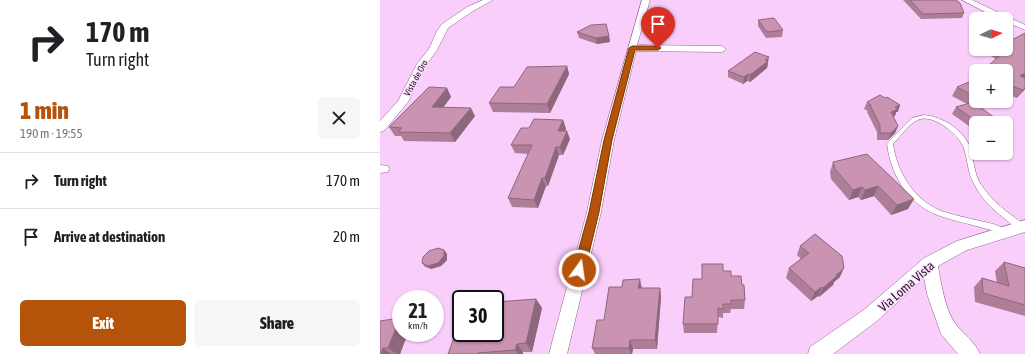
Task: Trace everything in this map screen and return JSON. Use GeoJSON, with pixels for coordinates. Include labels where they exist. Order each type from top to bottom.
{"type":"FeatureCollection","features":[{"type":"Feature","properties":{"kind":"street","name":"Vista de Oro"},"geometry":{"type":"LineString","coordinates":[[380,128],[403,102],[422,64],[433,50],[441,31],[445,26],[470,9],[489,0]]}},
{"type":"Feature","properties":{"kind":"street"},"geometry":{"type":"LineString","coordinates":[[558,354],[594,212],[608,140],[646,0]]}},
{"type":"Feature","properties":{"kind":"street"},"geometry":{"type":"LineString","coordinates":[[966,0],[991,12]]}},
{"type":"Feature","properties":{"kind":"street"},"geometry":{"type":"LineString","coordinates":[[1013,22],[1025,28]]}},
{"type":"Feature","properties":{"kind":"street"},"geometry":{"type":"LineString","coordinates":[[632,48],[722,49]]}},
{"type":"Feature","properties":{"kind":"street","name":"Via Loma Vista"},"geometry":{"type":"LineString","coordinates":[[817,354],[871,315],[930,263],[962,245],[1024,227]]}},
{"type":"Feature","properties":{"kind":"street"},"geometry":{"type":"LineString","coordinates":[[930,263],[935,294],[948,328],[971,354]]}},
{"type":"Feature","properties":{"kind":"lane"},"geometry":{"type":"LineString","coordinates":[[1004,233],[990,225],[972,222],[935,211],[913,196],[898,176],[890,156],[890,143],[915,118],[925,117],[942,122],[953,129],[961,137],[966,148],[972,174],[982,193],[999,211],[1024,227]]}},
{"type":"Feature","properties":{"kind":"building"},"geometry":{"type":"Polygon","coordinates":[[[910,0],[956,0],[960,3],[964,13],[923,14],[910,0]]]}},
{"type":"Feature","properties":{"kind":"building"},"geometry":{"type":"Polygon","coordinates":[[[774,18],[783,30],[767,32],[758,20],[774,18]]]}},
{"type":"Feature","properties":{"kind":"building"},"geometry":{"type":"Polygon","coordinates":[[[606,24],[609,36],[596,38],[577,32],[591,25],[606,24]]]}},
{"type":"Feature","properties":{"kind":"building"},"geometry":{"type":"Polygon","coordinates":[[[1025,33],[1025,73],[1020,76],[1025,78],[1025,88],[1023,90],[1013,86],[1013,64],[990,64],[999,56],[1013,56],[1013,39],[1025,33]]]}},
{"type":"Feature","properties":{"kind":"building"},"geometry":{"type":"Polygon","coordinates":[[[755,52],[769,57],[765,60],[768,61],[750,75],[748,74],[744,77],[728,71],[755,52]]]}},
{"type":"Feature","properties":{"kind":"building"},"geometry":{"type":"Polygon","coordinates":[[[567,66],[547,104],[489,103],[500,87],[514,87],[527,67],[567,66]]]}},
{"type":"Feature","properties":{"kind":"building"},"geometry":{"type":"Polygon","coordinates":[[[969,82],[969,94],[957,87],[969,82]]]}},
{"type":"Feature","properties":{"kind":"building"},"geometry":{"type":"Polygon","coordinates":[[[429,87],[447,88],[432,107],[471,108],[450,133],[398,132],[402,128],[389,127],[429,87]]]}},
{"type":"Feature","properties":{"kind":"building"},"geometry":{"type":"Polygon","coordinates":[[[880,95],[885,98],[887,97],[900,105],[895,107],[898,109],[891,112],[898,126],[891,133],[880,133],[880,125],[871,105],[867,102],[880,95]]]}},
{"type":"Feature","properties":{"kind":"building"},"geometry":{"type":"Polygon","coordinates":[[[969,103],[969,108],[981,108],[992,116],[969,116],[956,107],[969,103]]]}},
{"type":"Feature","properties":{"kind":"building"},"geometry":{"type":"Polygon","coordinates":[[[534,119],[563,120],[558,131],[567,131],[560,147],[556,147],[545,178],[542,178],[534,200],[508,198],[532,145],[511,145],[521,128],[529,128],[534,119]]]}},
{"type":"Feature","properties":{"kind":"building"},"geometry":{"type":"Polygon","coordinates":[[[867,154],[914,199],[897,205],[878,186],[865,190],[862,187],[853,190],[835,169],[833,162],[867,154]]]}},
{"type":"Feature","properties":{"kind":"building"},"geometry":{"type":"Polygon","coordinates":[[[815,234],[842,256],[844,268],[823,288],[822,287],[815,292],[789,268],[809,253],[800,246],[815,234]]]}},
{"type":"Feature","properties":{"kind":"building"},"geometry":{"type":"Polygon","coordinates":[[[438,248],[444,250],[444,256],[438,263],[428,266],[422,263],[423,257],[429,251],[438,248]]]}},
{"type":"Feature","properties":{"kind":"building"},"geometry":{"type":"Polygon","coordinates":[[[1004,262],[1025,268],[1025,305],[983,293],[982,278],[1009,286],[1004,262]]]}},
{"type":"Feature","properties":{"kind":"building"},"geometry":{"type":"Polygon","coordinates":[[[702,264],[723,264],[723,271],[731,271],[731,276],[741,276],[742,285],[744,285],[745,300],[731,300],[731,304],[723,304],[723,309],[718,308],[718,324],[683,324],[685,297],[692,297],[693,279],[702,279],[702,264]]]}},
{"type":"Feature","properties":{"kind":"building"},"geometry":{"type":"Polygon","coordinates":[[[640,279],[638,288],[660,288],[655,340],[630,340],[629,348],[592,348],[597,320],[604,320],[609,287],[622,287],[623,280],[640,279]]]}},
{"type":"Feature","properties":{"kind":"building"},"geometry":{"type":"Polygon","coordinates":[[[536,299],[526,343],[517,344],[515,350],[478,354],[448,354],[452,342],[504,342],[504,301],[536,299]]]}},
{"type":"Feature","properties":{"kind":"building"},"geometry":{"type":"Polygon","coordinates":[[[392,319],[392,338],[388,348],[383,348],[381,354],[380,354],[380,321],[392,319]]]}},
{"type":"Feature","properties":{"kind":"route"},"geometry":{"type":"LineString","coordinates":[[579,270],[594,212],[608,140],[632,48],[658,48]]}}]}
